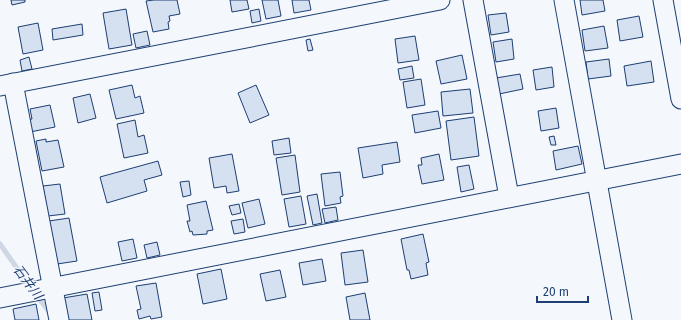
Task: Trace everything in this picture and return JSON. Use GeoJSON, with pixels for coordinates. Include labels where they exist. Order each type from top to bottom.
{"type":"FeatureCollection","features":[{"type":"Feature","properties":{"kind":"street"},"geometry":{"type":"LineString","coordinates":[[59,320],[6,84],[440,0]]}},
{"type":"Feature","properties":{"kind":"street"},"geometry":{"type":"LineString","coordinates":[[473,0],[509,197]]}},
{"type":"Feature","properties":{"kind":"street"},"geometry":{"type":"LineString","coordinates":[[564,0],[622,320]]}},
{"type":"Feature","properties":{"kind":"street"},"geometry":{"type":"LineString","coordinates":[[663,0],[681,100]]}},
{"type":"Feature","properties":{"kind":"street"},"geometry":{"type":"LineString","coordinates":[[0,298],[681,164]]}},
{"type":"Feature","properties":{"kind":"building"},"geometry":{"type":"Polygon","coordinates":[[[11,0],[25,0],[25,2],[12,5],[11,0]]]}},
{"type":"Feature","properties":{"kind":"building"},"geometry":{"type":"Polygon","coordinates":[[[177,0],[180,14],[169,16],[169,29],[153,32],[146,1],[177,0]]]}},
{"type":"Feature","properties":{"kind":"building"},"geometry":{"type":"Polygon","coordinates":[[[230,0],[247,0],[249,9],[232,12],[230,0]]]}},
{"type":"Feature","properties":{"kind":"building"},"geometry":{"type":"Polygon","coordinates":[[[262,0],[278,0],[281,16],[266,19],[262,0]]]}},
{"type":"Feature","properties":{"kind":"building"},"geometry":{"type":"Polygon","coordinates":[[[292,0],[309,0],[311,10],[294,13],[292,0]]]}},
{"type":"Feature","properties":{"kind":"building"},"geometry":{"type":"Polygon","coordinates":[[[580,0],[603,0],[605,11],[582,15],[580,0]]]}},
{"type":"Feature","properties":{"kind":"building"},"geometry":{"type":"Polygon","coordinates":[[[126,9],[132,45],[109,49],[103,13],[126,9]]]}},
{"type":"Feature","properties":{"kind":"building"},"geometry":{"type":"Polygon","coordinates":[[[259,9],[261,21],[252,23],[250,11],[259,9]]]}},
{"type":"Feature","properties":{"kind":"building"},"geometry":{"type":"Polygon","coordinates":[[[506,13],[509,32],[491,35],[488,15],[506,13]]]}},
{"type":"Feature","properties":{"kind":"building"},"geometry":{"type":"Polygon","coordinates":[[[639,16],[643,37],[620,41],[617,20],[639,16]]]}},
{"type":"Feature","properties":{"kind":"building"},"geometry":{"type":"Polygon","coordinates":[[[38,23],[43,50],[23,54],[18,27],[38,23]]]}},
{"type":"Feature","properties":{"kind":"building"},"geometry":{"type":"Polygon","coordinates":[[[82,24],[83,35],[53,40],[52,29],[82,24]]]}},
{"type":"Feature","properties":{"kind":"building"},"geometry":{"type":"Polygon","coordinates":[[[604,26],[608,48],[585,51],[582,30],[604,26]]]}},
{"type":"Feature","properties":{"kind":"building"},"geometry":{"type":"Polygon","coordinates":[[[147,31],[150,45],[136,48],[133,34],[147,31]]]}},
{"type":"Feature","properties":{"kind":"building"},"geometry":{"type":"Polygon","coordinates":[[[415,36],[419,60],[398,63],[395,39],[415,36]]]}},
{"type":"Feature","properties":{"kind":"building"},"geometry":{"type":"Polygon","coordinates":[[[310,39],[313,50],[308,51],[306,40],[310,39]]]}},
{"type":"Feature","properties":{"kind":"building"},"geometry":{"type":"Polygon","coordinates":[[[512,39],[514,59],[496,62],[493,42],[512,39]]]}},
{"type":"Feature","properties":{"kind":"building"},"geometry":{"type":"Polygon","coordinates":[[[462,55],[467,79],[441,84],[436,61],[462,55]]]}},
{"type":"Feature","properties":{"kind":"building"},"geometry":{"type":"Polygon","coordinates":[[[29,57],[32,69],[22,71],[20,60],[29,57]]]}},
{"type":"Feature","properties":{"kind":"building"},"geometry":{"type":"Polygon","coordinates":[[[609,59],[611,76],[588,79],[586,62],[609,59]]]}},
{"type":"Feature","properties":{"kind":"building"},"geometry":{"type":"Polygon","coordinates":[[[651,61],[654,82],[627,86],[624,66],[651,61]]]}},
{"type":"Feature","properties":{"kind":"building"},"geometry":{"type":"Polygon","coordinates":[[[412,66],[414,78],[400,80],[398,69],[412,66]]]}},
{"type":"Feature","properties":{"kind":"building"},"geometry":{"type":"Polygon","coordinates":[[[552,67],[554,87],[536,90],[533,70],[552,67]]]}},
{"type":"Feature","properties":{"kind":"building"},"geometry":{"type":"Polygon","coordinates":[[[520,74],[523,89],[499,94],[496,78],[520,74]]]}},
{"type":"Feature","properties":{"kind":"building"},"geometry":{"type":"Polygon","coordinates":[[[421,79],[425,105],[407,108],[403,82],[421,79]]]}},
{"type":"Feature","properties":{"kind":"building"},"geometry":{"type":"Polygon","coordinates":[[[132,85],[135,98],[140,96],[144,113],[116,119],[109,90],[132,85]]]}},
{"type":"Feature","properties":{"kind":"building"},"geometry":{"type":"Polygon","coordinates":[[[256,85],[269,115],[250,123],[238,93],[256,85]]]}},
{"type":"Feature","properties":{"kind":"building"},"geometry":{"type":"Polygon","coordinates":[[[470,89],[473,113],[443,116],[441,92],[470,89]]]}},
{"type":"Feature","properties":{"kind":"building"},"geometry":{"type":"Polygon","coordinates":[[[90,94],[96,118],[78,123],[73,98],[90,94]]]}},
{"type":"Feature","properties":{"kind":"building"},"geometry":{"type":"Polygon","coordinates":[[[50,105],[55,127],[30,132],[27,120],[32,119],[30,109],[50,105]]]}},
{"type":"Feature","properties":{"kind":"building"},"geometry":{"type":"Polygon","coordinates":[[[556,108],[559,128],[541,131],[538,111],[556,108]]]}},
{"type":"Feature","properties":{"kind":"building"},"geometry":{"type":"Polygon","coordinates":[[[438,111],[441,128],[415,133],[412,115],[438,111]]]}},
{"type":"Feature","properties":{"kind":"building"},"geometry":{"type":"Polygon","coordinates":[[[474,117],[479,156],[451,160],[446,121],[474,117]]]}},
{"type":"Feature","properties":{"kind":"building"},"geometry":{"type":"Polygon","coordinates":[[[135,120],[138,137],[144,135],[148,153],[124,158],[117,124],[135,120]]]}},
{"type":"Feature","properties":{"kind":"building"},"geometry":{"type":"Polygon","coordinates":[[[554,136],[556,145],[551,145],[549,137],[554,136]]]}},
{"type":"Feature","properties":{"kind":"building"},"geometry":{"type":"Polygon","coordinates":[[[289,138],[291,153],[274,155],[272,141],[289,138]]]}},
{"type":"Feature","properties":{"kind":"building"},"geometry":{"type":"Polygon","coordinates":[[[46,139],[46,142],[58,140],[64,167],[42,171],[36,141],[46,139]]]}},
{"type":"Feature","properties":{"kind":"building"},"geometry":{"type":"Polygon","coordinates":[[[397,142],[400,162],[382,165],[383,174],[363,178],[358,148],[397,142]]]}},
{"type":"Feature","properties":{"kind":"building"},"geometry":{"type":"Polygon","coordinates":[[[578,146],[582,164],[556,170],[553,151],[578,146]]]}},
{"type":"Feature","properties":{"kind":"building"},"geometry":{"type":"Polygon","coordinates":[[[232,154],[239,191],[227,193],[226,186],[214,188],[209,158],[232,154]]]}},
{"type":"Feature","properties":{"kind":"building"},"geometry":{"type":"Polygon","coordinates":[[[439,154],[444,180],[422,184],[418,165],[422,165],[421,158],[439,154]]]}},
{"type":"Feature","properties":{"kind":"building"},"geometry":{"type":"Polygon","coordinates":[[[295,155],[300,192],[282,195],[276,158],[295,155]]]}},
{"type":"Feature","properties":{"kind":"building"},"geometry":{"type":"Polygon","coordinates":[[[158,161],[162,175],[144,180],[147,191],[107,203],[100,177],[158,161]]]}},
{"type":"Feature","properties":{"kind":"building"},"geometry":{"type":"Polygon","coordinates":[[[469,165],[474,189],[461,192],[457,167],[469,165]]]}},
{"type":"Feature","properties":{"kind":"building"},"geometry":{"type":"Polygon","coordinates":[[[340,172],[343,196],[340,197],[341,203],[325,206],[321,174],[340,172]]]}},
{"type":"Feature","properties":{"kind":"building"},"geometry":{"type":"Polygon","coordinates":[[[189,181],[191,195],[183,197],[180,182],[189,181]]]}},
{"type":"Feature","properties":{"kind":"building"},"geometry":{"type":"Polygon","coordinates":[[[60,184],[65,214],[48,216],[43,186],[60,184]]]}},
{"type":"Feature","properties":{"kind":"building"},"geometry":{"type":"Polygon","coordinates":[[[317,194],[322,223],[313,225],[307,196],[317,194]]]}},
{"type":"Feature","properties":{"kind":"building"},"geometry":{"type":"Polygon","coordinates":[[[301,196],[306,224],[289,227],[284,199],[301,196]]]}},
{"type":"Feature","properties":{"kind":"building"},"geometry":{"type":"Polygon","coordinates":[[[259,199],[265,224],[248,228],[242,203],[259,199]]]}},
{"type":"Feature","properties":{"kind":"building"},"geometry":{"type":"Polygon","coordinates":[[[206,201],[213,230],[207,231],[207,234],[193,235],[192,231],[190,232],[187,221],[190,221],[187,205],[206,201]]]}},
{"type":"Feature","properties":{"kind":"building"},"geometry":{"type":"Polygon","coordinates":[[[239,204],[241,213],[232,215],[229,206],[239,204]]]}},
{"type":"Feature","properties":{"kind":"building"},"geometry":{"type":"Polygon","coordinates":[[[336,207],[338,220],[325,223],[322,209],[336,207]]]}},
{"type":"Feature","properties":{"kind":"building"},"geometry":{"type":"Polygon","coordinates":[[[69,218],[77,261],[57,264],[49,221],[69,218]]]}},
{"type":"Feature","properties":{"kind":"building"},"geometry":{"type":"Polygon","coordinates":[[[243,219],[245,232],[234,234],[231,221],[243,219]]]}},
{"type":"Feature","properties":{"kind":"building"},"geometry":{"type":"Polygon","coordinates":[[[423,234],[429,262],[426,263],[428,275],[411,279],[409,270],[407,270],[401,239],[423,234]]]}},
{"type":"Feature","properties":{"kind":"building"},"geometry":{"type":"Polygon","coordinates":[[[133,239],[137,258],[122,261],[118,242],[133,239]]]}},
{"type":"Feature","properties":{"kind":"building"},"geometry":{"type":"Polygon","coordinates":[[[157,242],[160,255],[147,258],[144,245],[157,242]]]}},
{"type":"Feature","properties":{"kind":"building"},"geometry":{"type":"Polygon","coordinates":[[[363,250],[368,282],[345,285],[341,253],[363,250]]]}},
{"type":"Feature","properties":{"kind":"building"},"geometry":{"type":"Polygon","coordinates":[[[322,259],[326,281],[303,285],[299,263],[322,259]]]}},
{"type":"Feature","properties":{"kind":"building"},"geometry":{"type":"Polygon","coordinates":[[[221,269],[227,299],[203,304],[197,274],[221,269]]]}},
{"type":"Feature","properties":{"kind":"building"},"geometry":{"type":"Polygon","coordinates":[[[280,270],[286,297],[266,301],[260,274],[280,270]]]}},
{"type":"Feature","properties":{"kind":"building"},"geometry":{"type":"Polygon","coordinates":[[[156,283],[162,317],[151,319],[150,316],[139,319],[137,310],[141,309],[136,286],[156,283]]]}},
{"type":"Feature","properties":{"kind":"building"},"geometry":{"type":"Polygon","coordinates":[[[99,292],[102,310],[95,311],[92,293],[99,292]]]}},
{"type":"Feature","properties":{"kind":"building"},"geometry":{"type":"Polygon","coordinates":[[[365,293],[370,320],[350,320],[346,297],[365,293]]]}},
{"type":"Feature","properties":{"kind":"building"},"geometry":{"type":"Polygon","coordinates":[[[87,294],[92,320],[67,320],[63,298],[87,294]]]}},
{"type":"Feature","properties":{"kind":"building"},"geometry":{"type":"Polygon","coordinates":[[[36,304],[39,320],[15,320],[13,309],[36,304]]]}},
{"type":"Feature","properties":{"kind":"waterway","name":"石井川"},"geometry":{"type":"LineString","coordinates":[[0,244],[31,288]]}},
{"type":"Feature","properties":{"kind":"waterway","name":"石井川"},"geometry":{"type":"LineString","coordinates":[[37,296],[50,313]]}}]}
